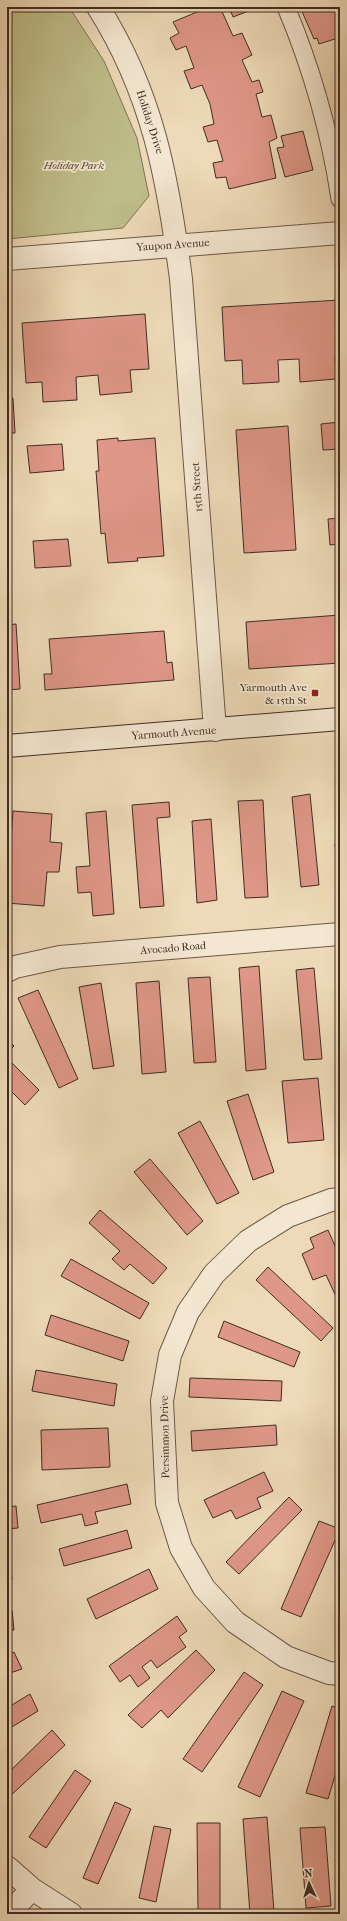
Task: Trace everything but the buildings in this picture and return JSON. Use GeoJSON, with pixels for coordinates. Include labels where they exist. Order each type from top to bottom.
{"type":"FeatureCollection","features":[{"type":"Feature","properties":{"kind":"street","name":"Holiday Drive"},"geometry":{"type":"LineString","coordinates":[[98,7],[121,45],[151,118],[166,181],[176,245]]}},
{"type":"Feature","properties":{"kind":"street","name":"Yaupon Avenue"},"geometry":{"type":"LineString","coordinates":[[7,259],[340,233]]}},
{"type":"Feature","properties":{"kind":"street","name":"15th Street"},"geometry":{"type":"LineString","coordinates":[[176,245],[181,279],[215,730]]}},
{"type":"Feature","properties":{"kind":"street","name":"Yarmouth Avenue"},"geometry":{"type":"LineString","coordinates":[[7,746],[340,719]]}},
{"type":"Feature","properties":{"kind":"street","name":"Avocado Road"},"geometry":{"type":"LineString","coordinates":[[7,971],[14,967],[60,957],[340,934]]}},
{"type":"Feature","properties":{"kind":"street","name":"Persimmon Drive"},"geometry":{"type":"LineString","coordinates":[[340,1199],[331,1200],[288,1216],[248,1241],[214,1274],[185,1319],[170,1355],[162,1401],[167,1504],[181,1548],[204,1588],[235,1622],[286,1657],[329,1673],[340,1674]]}},
{"type":"Feature","properties":{"kind":"street"},"geometry":{"type":"LineString","coordinates":[[7,1867],[32,1889],[71,1914]]}},
{"type":"Feature","properties":{"kind":"street"},"geometry":{"type":"LineString","coordinates":[[8,1914],[32,1889]]}},
{"type":"Feature","properties":{"kind":"lane"},"geometry":{"type":"LineString","coordinates":[[286,7],[306,57],[322,110],[331,145],[340,199]]}},
{"type":"Feature","properties":{"kind":"green space","name":"Holiday Park"},"geometry":{"type":"Polygon","coordinates":[[[7,7],[69,7],[104,61],[137,138],[149,196],[123,228],[7,239],[7,7]]]}},
{"type":"Feature","properties":{"kind":"place","name":"Yarmouth Ave & 15th St"},"geometry":{"type":"Point","coordinates":[315,693]}}]}
